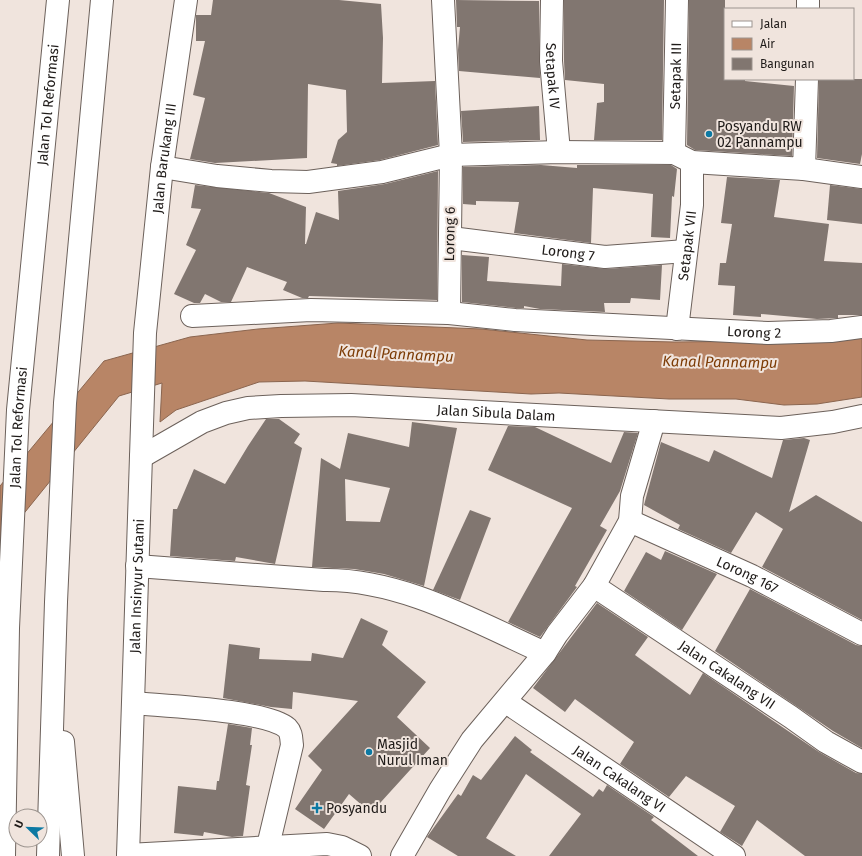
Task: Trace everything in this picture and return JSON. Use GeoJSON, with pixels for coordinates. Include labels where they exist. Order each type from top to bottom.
{"type":"FeatureCollection","features":[{"type":"Feature","properties":{"kind":"main road","name":"Jalan Tol Reformasi"},"geometry":{"type":"LineString","coordinates":[[4,856],[8,628],[18,410],[58,0]]}},
{"type":"Feature","properties":{"kind":"main road"},"geometry":{"type":"LineString","coordinates":[[48,856],[54,641],[65,403],[102,0]]}},
{"type":"Feature","properties":{"kind":"main road","name":"Jalan Barukang III"},"geometry":{"type":"LineString","coordinates":[[146,325],[162,167],[186,0]]}},
{"type":"Feature","properties":{"kind":"main road","name":"Lorong 6"},"geometry":{"type":"LineString","coordinates":[[443,0],[451,155],[449,312]]}},
{"type":"Feature","properties":{"kind":"main road","name":"Setapak IV"},"geometry":{"type":"LineString","coordinates":[[552,0],[551,61],[559,152]]}},
{"type":"Feature","properties":{"kind":"main road","name":"Setapak III"},"geometry":{"type":"LineString","coordinates":[[677,0],[683,158]]}},
{"type":"Feature","properties":{"kind":"main road"},"geometry":{"type":"LineString","coordinates":[[804,169],[807,80]]}},
{"type":"Feature","properties":{"kind":"main road"},"geometry":{"type":"LineString","coordinates":[[162,167],[218,176],[271,181],[308,182],[382,172],[451,155],[559,152],[683,158],[804,169],[862,177]]}},
{"type":"Feature","properties":{"kind":"main road","name":"Setapak VII"},"geometry":{"type":"LineString","coordinates":[[677,330],[692,205],[683,158]]}},
{"type":"Feature","properties":{"kind":"main road","name":"Lorong 7"},"geometry":{"type":"LineString","coordinates":[[451,238],[605,257],[686,251]]}},
{"type":"Feature","properties":{"kind":"main road","name":"Lorong 2"},"geometry":{"type":"LineString","coordinates":[[192,316],[311,310],[449,312],[515,320],[677,330],[768,332],[831,331],[862,327]]}},
{"type":"Feature","properties":{"kind":"main road","name":"Jalan Insinyur Sutami"},"geometry":{"type":"LineString","coordinates":[[128,855],[146,325]]}},
{"type":"Feature","properties":{"kind":"main road","name":"Jalan Sibula Dalam"},"geometry":{"type":"LineString","coordinates":[[142,450],[202,422],[226,413],[248,408],[281,406],[351,404],[782,428],[833,422],[862,416]]}},
{"type":"Feature","properties":{"kind":"main road"},"geometry":{"type":"LineString","coordinates":[[402,856],[440,790],[472,740],[506,702],[545,653],[557,634],[594,586],[630,521],[632,496],[654,421]]}},
{"type":"Feature","properties":{"kind":"main road","name":"Lorong 167"},"geometry":{"type":"LineString","coordinates":[[630,521],[752,576],[862,634]]}},
{"type":"Feature","properties":{"kind":"main road"},"geometry":{"type":"LineString","coordinates":[[137,566],[341,580],[395,590],[448,609],[545,653]]}},
{"type":"Feature","properties":{"kind":"main road","name":"Jalan Cakalang VII"},"geometry":{"type":"LineString","coordinates":[[594,586],[791,717],[826,742],[862,762]]}},
{"type":"Feature","properties":{"kind":"main road"},"geometry":{"type":"LineString","coordinates":[[0,696],[8,628]]}},
{"type":"Feature","properties":{"kind":"main road"},"geometry":{"type":"LineString","coordinates":[[54,641],[73,856]]}},
{"type":"Feature","properties":{"kind":"main road","name":"Jalan Cakalang VI"},"geometry":{"type":"LineString","coordinates":[[506,702],[734,856]]}},
{"type":"Feature","properties":{"kind":"main road"},"geometry":{"type":"LineString","coordinates":[[134,703],[253,714],[286,728],[291,734],[292,745],[268,846]]}},
{"type":"Feature","properties":{"kind":"main road"},"geometry":{"type":"LineString","coordinates":[[128,855],[268,846],[327,844],[342,847],[360,856]]}},
{"type":"Feature","properties":{"kind":"water","name":"Kanal Pannampu"},"geometry":{"type":"Polygon","coordinates":[[[338,323],[481,329],[587,340],[674,342],[769,341],[862,333],[862,397],[817,404],[784,405],[736,399],[669,399],[559,393],[531,394],[305,381],[259,382],[176,410],[160,422],[162,383],[119,396],[0,543],[0,486],[104,361],[190,337],[258,329],[338,323]]]}},
{"type":"Feature","properties":{"kind":"building"},"geometry":{"type":"Polygon","coordinates":[[[213,0],[339,0],[381,4],[383,38],[382,83],[435,81],[438,145],[380,160],[337,166],[337,164],[331,163],[338,140],[347,132],[346,90],[308,84],[307,158],[215,163],[190,159],[205,98],[193,95],[205,41],[196,41],[196,15],[211,15],[213,0]]]}},
{"type":"Feature","properties":{"kind":"building"},"geometry":{"type":"Polygon","coordinates":[[[456,0],[539,1],[540,78],[459,71],[458,50],[460,27],[457,27],[456,0]]]}},
{"type":"Feature","properties":{"kind":"building"},"geometry":{"type":"Polygon","coordinates":[[[564,0],[664,0],[662,140],[594,140],[597,103],[604,102],[604,84],[565,80],[564,0]]]}},
{"type":"Feature","properties":{"kind":"building"},"geometry":{"type":"Polygon","coordinates":[[[689,0],[725,0],[724,80],[745,80],[794,86],[792,156],[695,150],[687,145],[689,0]]]}},
{"type":"Feature","properties":{"kind":"building"},"geometry":{"type":"Polygon","coordinates":[[[862,79],[862,154],[860,164],[817,158],[819,80],[862,79]]]}},
{"type":"Feature","properties":{"kind":"building"},"geometry":{"type":"Polygon","coordinates":[[[539,106],[540,140],[463,142],[461,111],[539,106]]]}},
{"type":"Feature","properties":{"kind":"building"},"geometry":{"type":"Polygon","coordinates":[[[541,165],[577,168],[577,165],[671,165],[677,169],[674,197],[672,196],[670,238],[651,237],[653,194],[593,188],[591,243],[514,233],[519,202],[476,201],[476,205],[463,204],[463,167],[541,165]]]}},
{"type":"Feature","properties":{"kind":"building"},"geometry":{"type":"Polygon","coordinates":[[[438,171],[437,300],[309,296],[308,298],[302,298],[283,290],[287,282],[247,267],[231,302],[221,302],[205,294],[200,303],[194,303],[174,294],[196,250],[186,245],[201,209],[191,208],[195,185],[269,193],[306,207],[306,244],[316,212],[339,220],[338,191],[385,184],[438,171]]]}},
{"type":"Feature","properties":{"kind":"building"},"geometry":{"type":"Polygon","coordinates":[[[727,177],[780,180],[774,217],[829,224],[824,261],[862,263],[862,315],[838,315],[838,318],[817,319],[761,314],[761,317],[733,315],[735,286],[718,285],[720,263],[726,263],[732,224],[721,223],[727,177]]]}},
{"type":"Feature","properties":{"kind":"building"},"geometry":{"type":"Polygon","coordinates":[[[830,185],[862,189],[862,224],[827,220],[830,185]]]}},
{"type":"Feature","properties":{"kind":"building"},"geometry":{"type":"Polygon","coordinates":[[[462,255],[489,257],[487,281],[561,286],[562,264],[606,269],[662,265],[660,300],[631,298],[630,303],[604,303],[605,312],[540,309],[524,306],[524,308],[516,308],[462,302],[462,255]]]}},
{"type":"Feature","properties":{"kind":"building"},"geometry":{"type":"Polygon","coordinates":[[[266,419],[279,419],[300,434],[294,443],[302,448],[275,564],[236,557],[235,561],[170,556],[173,509],[177,509],[194,469],[225,484],[266,419]]]}},
{"type":"Feature","properties":{"kind":"building"},"geometry":{"type":"Polygon","coordinates":[[[412,422],[457,428],[424,586],[384,574],[354,569],[312,567],[321,458],[340,469],[348,433],[409,447],[412,422]],[[345,479],[346,521],[380,522],[390,488],[345,479]]]}},
{"type":"Feature","properties":{"kind":"building"},"geometry":{"type":"Polygon","coordinates":[[[508,426],[535,427],[611,463],[624,432],[638,433],[620,491],[600,526],[607,530],[575,586],[577,587],[540,637],[508,622],[572,508],[488,470],[508,426]]]}},
{"type":"Feature","properties":{"kind":"building"},"geometry":{"type":"Polygon","coordinates":[[[804,438],[810,440],[789,512],[816,495],[862,522],[862,620],[762,567],[783,529],[756,512],[731,553],[678,529],[680,525],[644,505],[661,442],[709,462],[714,450],[772,478],[783,440],[804,438]]]}},
{"type":"Feature","properties":{"kind":"building"},"geometry":{"type":"Polygon","coordinates":[[[470,510],[491,518],[460,600],[433,590],[470,510]]]}},
{"type":"Feature","properties":{"kind":"building"},"geometry":{"type":"Polygon","coordinates":[[[665,551],[717,574],[682,630],[624,591],[646,552],[661,560],[665,551]]]}},
{"type":"Feature","properties":{"kind":"building"},"geometry":{"type":"Polygon","coordinates":[[[750,589],[856,645],[862,646],[862,748],[833,731],[715,651],[750,589]]]}},
{"type":"Feature","properties":{"kind":"building"},"geometry":{"type":"Polygon","coordinates":[[[597,603],[648,637],[635,655],[690,695],[703,673],[819,752],[856,773],[862,774],[862,856],[805,856],[757,820],[742,846],[720,832],[735,806],[686,776],[669,797],[620,764],[634,742],[575,699],[565,712],[533,688],[597,603]]]}},
{"type":"Feature","properties":{"kind":"building"},"geometry":{"type":"Polygon","coordinates":[[[361,618],[388,631],[382,645],[426,682],[397,717],[430,748],[371,813],[349,794],[324,829],[295,809],[322,770],[308,756],[358,701],[293,692],[292,709],[271,707],[223,698],[229,644],[260,648],[259,659],[311,661],[312,653],[343,658],[361,618]]]}},
{"type":"Feature","properties":{"kind":"building"},"geometry":{"type":"Polygon","coordinates":[[[228,724],[252,728],[250,745],[252,745],[246,785],[250,786],[243,836],[232,837],[204,832],[203,836],[174,833],[178,786],[216,790],[217,781],[219,781],[228,724]]]}},
{"type":"Feature","properties":{"kind":"building"},"geometry":{"type":"Polygon","coordinates":[[[515,736],[532,750],[530,752],[593,797],[599,789],[603,792],[607,785],[654,817],[651,820],[698,856],[549,856],[581,814],[526,774],[486,838],[516,856],[458,856],[427,837],[458,794],[461,796],[473,775],[481,780],[515,736]]]}},
{"type":"Feature","properties":{"kind":"place","name":"Posyandu RW 02 Pannampu"},"geometry":{"type":"Point","coordinates":[709,134]}},
{"type":"Feature","properties":{"kind":"place","name":"Masjid Nurul Iman"},"geometry":{"type":"Point","coordinates":[369,752]}},
{"type":"Feature","properties":{"kind":"place","name":"Posyandu"},"geometry":{"type":"Point","coordinates":[317,808]}}]}
